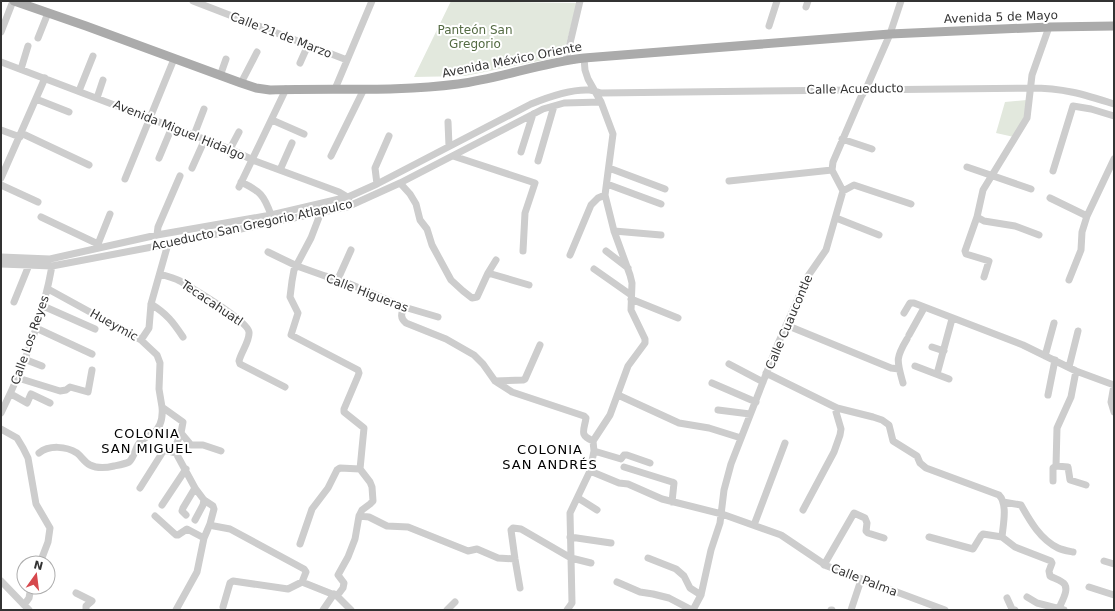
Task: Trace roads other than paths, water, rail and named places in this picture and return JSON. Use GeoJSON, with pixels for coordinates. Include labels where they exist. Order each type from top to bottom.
{"type":"FeatureCollection","features":[{"type":"Feature","properties":{"kind":"main road","name":"Avenida México Oriente"},"geometry":{"type":"LineString","coordinates":[[14,1],[48,12],[220,76],[262,89],[364,89],[420,87],[460,83],[566,60],[890,34]]}},
{"type":"Feature","properties":{"kind":"main road","name":"Avenida 5 de Mayo"},"geometry":{"type":"LineString","coordinates":[[890,34],[1049,27],[1114,26]]}},
{"type":"Feature","properties":{"kind":"street"},"geometry":{"type":"LineString","coordinates":[[1,32],[14,1]]}},
{"type":"Feature","properties":{"kind":"street","name":"Calle 21 de Marzo"},"geometry":{"type":"LineString","coordinates":[[193,1],[346,60]]}},
{"type":"Feature","properties":{"kind":"street"},"geometry":{"type":"LineString","coordinates":[[335,89],[372,1]]}},
{"type":"Feature","properties":{"kind":"street"},"geometry":{"type":"LineString","coordinates":[[566,60],[580,1]]}},
{"type":"Feature","properties":{"kind":"street"},"geometry":{"type":"LineString","coordinates":[[769,26],[778,1]]}},
{"type":"Feature","properties":{"kind":"street"},"geometry":{"type":"LineString","coordinates":[[901,1],[890,34],[834,157],[832,170],[843,191],[854,185],[911,204]]}},
{"type":"Feature","properties":{"kind":"street"},"geometry":{"type":"LineString","coordinates":[[38,38],[48,12]]}},
{"type":"Feature","properties":{"kind":"street"},"geometry":{"type":"LineString","coordinates":[[984,277],[989,263],[988,260],[966,254],[965,251],[977,217],[983,190],[993,176],[1027,118],[1032,75],[1049,27]]}},
{"type":"Feature","properties":{"kind":"street"},"geometry":{"type":"LineString","coordinates":[[300,63],[308,45]]}},
{"type":"Feature","properties":{"kind":"street"},"geometry":{"type":"LineString","coordinates":[[21,69],[28,46]]}},
{"type":"Feature","properties":{"kind":"street"},"geometry":{"type":"LineString","coordinates":[[242,83],[257,52]]}},
{"type":"Feature","properties":{"kind":"street"},"geometry":{"type":"LineString","coordinates":[[79,91],[93,56]]}},
{"type":"Feature","properties":{"kind":"street"},"geometry":{"type":"LineString","coordinates":[[567,610],[572,603],[570,514],[590,472],[594,451],[593,441],[610,415],[628,366],[645,343],[645,339],[631,310],[632,283],[614,231],[605,195],[613,134],[601,102],[585,70],[584,58]]}},
{"type":"Feature","properties":{"kind":"street"},"geometry":{"type":"LineString","coordinates":[[125,179],[174,59]]}},
{"type":"Feature","properties":{"kind":"street"},"geometry":{"type":"LineString","coordinates":[[220,76],[226,59]]}},
{"type":"Feature","properties":{"kind":"street","name":"Avenida Miguel Hidalgo"},"geometry":{"type":"LineString","coordinates":[[1,62],[230,149],[348,197],[354,204]]}},
{"type":"Feature","properties":{"kind":"street"},"geometry":{"type":"LineString","coordinates":[[1,178],[46,78]]}},
{"type":"Feature","properties":{"kind":"street"},"geometry":{"type":"LineString","coordinates":[[97,98],[103,80]]}},
{"type":"Feature","properties":{"kind":"street","name":"Calle Acueducto"},"geometry":{"type":"LineString","coordinates":[[595,91],[601,93],[1052,88],[1070,91],[1114,104]]}},
{"type":"Feature","properties":{"kind":"street"},"geometry":{"type":"LineString","coordinates":[[271,215],[267,202],[260,193],[253,188],[240,185],[286,89]]}},
{"type":"Feature","properties":{"kind":"street"},"geometry":{"type":"LineString","coordinates":[[331,156],[364,89]]}},
{"type":"Feature","properties":{"kind":"street","name":"Acueducto San Gregorio Atlapulco"},"geometry":{"type":"LineString","coordinates":[[1,257],[50,259],[99,246],[271,215],[348,197],[377,184],[540,100],[577,91],[595,91]]}},
{"type":"Feature","properties":{"kind":"street"},"geometry":{"type":"LineString","coordinates":[[36,99],[69,112]]}},
{"type":"Feature","properties":{"kind":"street","name":"Acueducto San Gregorio Atlapulco"},"geometry":{"type":"LineString","coordinates":[[1,264],[52,266],[168,244],[354,204],[400,183],[533,114],[554,106],[571,102],[601,102]]}},
{"type":"Feature","properties":{"kind":"street"},"geometry":{"type":"LineString","coordinates":[[538,161],[554,106]]}},
{"type":"Feature","properties":{"kind":"street"},"geometry":{"type":"LineString","coordinates":[[1053,171],[1073,106],[1091,109],[1114,116]]}},
{"type":"Feature","properties":{"kind":"street"},"geometry":{"type":"LineString","coordinates":[[194,135],[204,109]]}},
{"type":"Feature","properties":{"kind":"street"},"geometry":{"type":"LineString","coordinates":[[521,152],[533,114]]}},
{"type":"Feature","properties":{"kind":"street"},"geometry":{"type":"LineString","coordinates":[[272,120],[304,134]]}},
{"type":"Feature","properties":{"kind":"street"},"geometry":{"type":"LineString","coordinates":[[448,122],[449,146]]}},
{"type":"Feature","properties":{"kind":"street"},"geometry":{"type":"LineString","coordinates":[[159,158],[172,127]]}},
{"type":"Feature","properties":{"kind":"street"},"geometry":{"type":"LineString","coordinates":[[1,130],[20,135],[89,165]]}},
{"type":"Feature","properties":{"kind":"street"},"geometry":{"type":"LineString","coordinates":[[230,149],[239,132]]}},
{"type":"Feature","properties":{"kind":"street"},"geometry":{"type":"LineString","coordinates":[[377,184],[375,168],[389,136]]}},
{"type":"Feature","properties":{"kind":"street"},"geometry":{"type":"LineString","coordinates":[[842,139],[872,149]]}},
{"type":"Feature","properties":{"kind":"street"},"geometry":{"type":"LineString","coordinates":[[192,168],[204,140]]}},
{"type":"Feature","properties":{"kind":"street"},"geometry":{"type":"LineString","coordinates":[[280,170],[292,143]]}},
{"type":"Feature","properties":{"kind":"street"},"geometry":{"type":"LineString","coordinates":[[453,156],[535,183],[525,213],[523,251]]}},
{"type":"Feature","properties":{"kind":"street"},"geometry":{"type":"LineString","coordinates":[[1069,280],[1080,250],[1082,232],[1114,159]]}},
{"type":"Feature","properties":{"kind":"street"},"geometry":{"type":"LineString","coordinates":[[967,167],[1031,189]]}},
{"type":"Feature","properties":{"kind":"street"},"geometry":{"type":"LineString","coordinates":[[609,168],[665,189]]}},
{"type":"Feature","properties":{"kind":"street"},"geometry":{"type":"LineString","coordinates":[[729,181],[832,170]]}},
{"type":"Feature","properties":{"kind":"street"},"geometry":{"type":"LineString","coordinates":[[157,235],[158,227],[180,176]]}},
{"type":"Feature","properties":{"kind":"street"},"geometry":{"type":"LineString","coordinates":[[400,183],[410,194],[416,204],[420,220],[427,229],[435,250],[451,280],[468,296],[474,298],[476,297],[496,260]]}},
{"type":"Feature","properties":{"kind":"street"},"geometry":{"type":"LineString","coordinates":[[607,184],[661,204]]}},
{"type":"Feature","properties":{"kind":"street"},"geometry":{"type":"LineString","coordinates":[[1,185],[38,202]]}},
{"type":"Feature","properties":{"kind":"street","name":"Calle Cuaucontle"},"geometry":{"type":"LineString","coordinates":[[692,610],[701,595],[711,550],[722,514],[727,478],[741,438],[786,324],[808,276],[826,250],[843,191]]}},
{"type":"Feature","properties":{"kind":"street"},"geometry":{"type":"LineString","coordinates":[[570,255],[591,205],[598,198],[605,195]]}},
{"type":"Feature","properties":{"kind":"street"},"geometry":{"type":"LineString","coordinates":[[1050,198],[1088,216]]}},
{"type":"Feature","properties":{"kind":"street"},"geometry":{"type":"LineString","coordinates":[[321,212],[311,238],[294,270],[290,297],[298,313],[291,335],[358,370],[359,373],[344,412],[364,428],[360,469],[372,487],[372,501],[362,510],[359,516],[355,539],[348,557],[338,574],[344,583],[344,586],[323,610]]}},
{"type":"Feature","properties":{"kind":"street"},"geometry":{"type":"LineString","coordinates":[[41,217],[99,246],[110,214]]}},
{"type":"Feature","properties":{"kind":"street"},"geometry":{"type":"LineString","coordinates":[[977,217],[984,220],[1015,226],[1039,235]]}},
{"type":"Feature","properties":{"kind":"street"},"geometry":{"type":"LineString","coordinates":[[836,218],[879,235]]}},
{"type":"Feature","properties":{"kind":"street"},"geometry":{"type":"LineString","coordinates":[[614,231],[661,234]]}},
{"type":"Feature","properties":{"kind":"street"},"geometry":{"type":"LineString","coordinates":[[141,340],[149,328],[151,304],[168,244]]}},
{"type":"Feature","properties":{"kind":"street"},"geometry":{"type":"LineString","coordinates":[[338,279],[351,250]]}},
{"type":"Feature","properties":{"kind":"street"},"geometry":{"type":"LineString","coordinates":[[606,251],[628,269]]}},
{"type":"Feature","properties":{"kind":"street","name":"Calle Higueras"},"geometry":{"type":"LineString","coordinates":[[268,252],[297,266],[338,279],[404,307],[438,317]]}},
{"type":"Feature","properties":{"kind":"street"},"geometry":{"type":"LineString","coordinates":[[14,302],[29,265]]}},
{"type":"Feature","properties":{"kind":"street","name":"Calle Los Reyes"},"geometry":{"type":"LineString","coordinates":[[1,413],[18,378],[36,328],[48,289],[52,266]]}},
{"type":"Feature","properties":{"kind":"street"},"geometry":{"type":"LineString","coordinates":[[594,269],[631,297],[678,318]]}},
{"type":"Feature","properties":{"kind":"street"},"geometry":{"type":"LineString","coordinates":[[488,273],[529,285]]}},
{"type":"Feature","properties":{"kind":"street","name":"Tecacahuatl"},"geometry":{"type":"LineString","coordinates":[[160,274],[180,281],[228,311],[246,325],[249,330],[249,337],[238,361],[240,364],[285,387]]}},
{"type":"Feature","properties":{"kind":"street","name":"Hueymic"},"geometry":{"type":"LineString","coordinates":[[48,289],[141,340],[157,355],[160,363],[159,389],[162,407]]}},
{"type":"Feature","properties":{"kind":"street"},"geometry":{"type":"LineString","coordinates":[[904,313],[910,303],[1023,345],[1076,371],[1114,385],[1111,402],[1114,412]]}},
{"type":"Feature","properties":{"kind":"street"},"geometry":{"type":"LineString","coordinates":[[151,304],[171,319],[183,337]]}},
{"type":"Feature","properties":{"kind":"street"},"geometry":{"type":"LineString","coordinates":[[43,306],[95,329]]}},
{"type":"Feature","properties":{"kind":"street"},"geometry":{"type":"LineString","coordinates":[[404,307],[401,316],[402,320],[446,339],[474,355],[483,364],[495,381],[512,392],[584,416],[586,418],[583,431],[584,435],[586,438],[593,441]]}},
{"type":"Feature","properties":{"kind":"street"},"geometry":{"type":"LineString","coordinates":[[903,383],[897,362],[898,356],[924,308]]}},
{"type":"Feature","properties":{"kind":"street"},"geometry":{"type":"LineString","coordinates":[[937,374],[952,319]]}},
{"type":"Feature","properties":{"kind":"street"},"geometry":{"type":"LineString","coordinates":[[1045,356],[1054,323]]}},
{"type":"Feature","properties":{"kind":"street"},"geometry":{"type":"LineString","coordinates":[[786,324],[891,368],[899,369]]}},
{"type":"Feature","properties":{"kind":"street"},"geometry":{"type":"LineString","coordinates":[[36,328],[92,354]]}},
{"type":"Feature","properties":{"kind":"street"},"geometry":{"type":"LineString","coordinates":[[1069,367],[1078,331]]}},
{"type":"Feature","properties":{"kind":"street"},"geometry":{"type":"LineString","coordinates":[[495,381],[525,379],[540,345]]}},
{"type":"Feature","properties":{"kind":"street"},"geometry":{"type":"LineString","coordinates":[[932,347],[944,351]]}},
{"type":"Feature","properties":{"kind":"street"},"geometry":{"type":"LineString","coordinates":[[24,359],[42,366]]}},
{"type":"Feature","properties":{"kind":"street"},"geometry":{"type":"LineString","coordinates":[[1048,394],[1055,360]]}},
{"type":"Feature","properties":{"kind":"street"},"geometry":{"type":"LineString","coordinates":[[730,364],[763,382]]}},
{"type":"Feature","properties":{"kind":"street"},"geometry":{"type":"LineString","coordinates":[[915,366],[949,379]]}},
{"type":"Feature","properties":{"kind":"street"},"geometry":{"type":"LineString","coordinates":[[18,378],[60,391],[66,390],[70,387],[88,392],[92,370]]}},
{"type":"Feature","properties":{"kind":"street"},"geometry":{"type":"LineString","coordinates":[[1053,481],[1053,468],[1056,466],[1056,428],[1072,397],[1076,371]]}},
{"type":"Feature","properties":{"kind":"street"},"geometry":{"type":"LineString","coordinates":[[766,373],[837,408],[882,420],[889,425],[893,441],[917,456],[920,463],[926,468],[999,495],[1003,502],[1004,508],[1002,537]]}},
{"type":"Feature","properties":{"kind":"street"},"geometry":{"type":"LineString","coordinates":[[712,383],[756,402]]}},
{"type":"Feature","properties":{"kind":"street"},"geometry":{"type":"LineString","coordinates":[[11,394],[27,403],[31,394],[50,403]]}},
{"type":"Feature","properties":{"kind":"street"},"geometry":{"type":"LineString","coordinates":[[618,395],[679,423],[709,428],[741,438]]}},
{"type":"Feature","properties":{"kind":"street"},"geometry":{"type":"LineString","coordinates":[[162,407],[183,422],[181,433],[176,445],[176,453],[195,488],[204,500],[214,506],[210,524],[204,538],[196,572],[176,610]]}},
{"type":"Feature","properties":{"kind":"street"},"geometry":{"type":"LineString","coordinates":[[39,453],[44,448],[52,447],[70,450],[77,453],[91,466],[102,468],[128,463],[141,441],[154,433],[159,426],[163,415],[162,407]]}},
{"type":"Feature","properties":{"kind":"street"},"geometry":{"type":"LineString","coordinates":[[802,510],[834,452],[840,435],[841,429],[836,412],[837,408]]}},
{"type":"Feature","properties":{"kind":"street"},"geometry":{"type":"LineString","coordinates":[[718,410],[750,414]]}},
{"type":"Feature","properties":{"kind":"street"},"geometry":{"type":"LineString","coordinates":[[1,429],[17,438],[28,458],[36,504],[50,528],[48,542],[43,555]]}},
{"type":"Feature","properties":{"kind":"street"},"geometry":{"type":"LineString","coordinates":[[181,433],[191,445],[203,445],[221,451]]}},
{"type":"Feature","properties":{"kind":"street"},"geometry":{"type":"LineString","coordinates":[[754,525],[785,443]]}},
{"type":"Feature","properties":{"kind":"street"},"geometry":{"type":"LineString","coordinates":[[140,488],[164,450],[176,453]]}},
{"type":"Feature","properties":{"kind":"street"},"geometry":{"type":"LineString","coordinates":[[594,451],[621,459],[624,455],[627,455],[650,463]]}},
{"type":"Feature","properties":{"kind":"street"},"geometry":{"type":"LineString","coordinates":[[1056,466],[1068,467],[1070,480],[1086,485]]}},
{"type":"Feature","properties":{"kind":"street"},"geometry":{"type":"LineString","coordinates":[[624,467],[674,483],[672,502]]}},
{"type":"Feature","properties":{"kind":"street"},"geometry":{"type":"LineString","coordinates":[[300,544],[312,509],[328,488],[337,470],[340,468],[360,469]]}},
{"type":"Feature","properties":{"kind":"street"},"geometry":{"type":"LineString","coordinates":[[162,505],[186,469]]}},
{"type":"Feature","properties":{"kind":"street","name":"Calle Palma"},"geometry":{"type":"LineString","coordinates":[[590,472],[619,484],[628,484],[649,494],[672,502],[722,514],[781,535],[824,565],[926,607],[945,610]]}},
{"type":"Feature","properties":{"kind":"street"},"geometry":{"type":"LineString","coordinates":[[186,515],[182,511],[183,508],[195,488]]}},
{"type":"Feature","properties":{"kind":"street"},"geometry":{"type":"LineString","coordinates":[[578,498],[597,510]]}},
{"type":"Feature","properties":{"kind":"street"},"geometry":{"type":"LineString","coordinates":[[195,520],[204,500]]}},
{"type":"Feature","properties":{"kind":"street"},"geometry":{"type":"LineString","coordinates":[[1003,502],[1021,505],[1032,524],[1044,537],[1057,548],[1073,552]]}},
{"type":"Feature","properties":{"kind":"street"},"geometry":{"type":"LineString","coordinates":[[824,565],[854,513],[865,518],[867,523],[866,532],[868,534],[884,538]]}},
{"type":"Feature","properties":{"kind":"street"},"geometry":{"type":"LineString","coordinates":[[155,516],[176,535],[187,529],[204,538]]}},
{"type":"Feature","properties":{"kind":"street"},"geometry":{"type":"LineString","coordinates":[[359,516],[369,517],[387,526],[408,527],[468,551],[477,549],[498,558],[515,559]]}},
{"type":"Feature","properties":{"kind":"street"},"geometry":{"type":"LineString","coordinates":[[210,524],[230,529],[304,569],[306,572],[302,582],[288,590],[233,581],[230,583],[223,607]]}},
{"type":"Feature","properties":{"kind":"street"},"geometry":{"type":"LineString","coordinates":[[520,588],[511,530],[515,527],[571,558],[591,563]]}},
{"type":"Feature","properties":{"kind":"street"},"geometry":{"type":"LineString","coordinates":[[929,537],[972,549],[983,534],[1002,537],[1015,547],[1051,561],[1052,563],[1049,571],[1050,576],[1063,582],[1065,585],[1066,592],[1062,609],[1037,603],[1027,597]]}},
{"type":"Feature","properties":{"kind":"street"},"geometry":{"type":"LineString","coordinates":[[570,537],[611,543]]}},
{"type":"Feature","properties":{"kind":"street"},"geometry":{"type":"LineString","coordinates":[[648,558],[676,569],[684,576],[690,588],[701,595]]}},
{"type":"Feature","properties":{"kind":"street"},"geometry":{"type":"LineString","coordinates":[[1104,561],[1114,564]]}},
{"type":"Feature","properties":{"kind":"street"},"geometry":{"type":"LineString","coordinates":[[851,610],[861,580]]}},
{"type":"Feature","properties":{"kind":"street"},"geometry":{"type":"LineString","coordinates":[[1,581],[27,608]]}},
{"type":"Feature","properties":{"kind":"street"},"geometry":{"type":"LineString","coordinates":[[302,582],[336,595],[351,610]]}},
{"type":"Feature","properties":{"kind":"street"},"geometry":{"type":"LineString","coordinates":[[617,582],[640,592],[668,598],[692,610]]}},
{"type":"Feature","properties":{"kind":"street"},"geometry":{"type":"LineString","coordinates":[[1089,587],[1114,595]]}},
{"type":"Feature","properties":{"kind":"street"},"geometry":{"type":"LineString","coordinates":[[76,593],[92,601],[86,606],[86,610]]}},
{"type":"Feature","properties":{"kind":"street"},"geometry":{"type":"LineString","coordinates":[[27,608],[30,595]]}},
{"type":"Feature","properties":{"kind":"street"},"geometry":{"type":"LineString","coordinates":[[1007,598],[1012,609],[1015,610]]}},
{"type":"Feature","properties":{"kind":"street"},"geometry":{"type":"LineString","coordinates":[[447,610],[455,602]]}},
{"type":"Feature","properties":{"kind":"district","name":"COLONIA SAN MIGUEL"},"geometry":{"type":"Point","coordinates":[147,440]}},
{"type":"Feature","properties":{"kind":"district","name":"COLONIA SAN ANDRÉS"},"geometry":{"type":"Point","coordinates":[550,456]}},
{"type":"Feature","properties":{"kind":"park label","name":"Panteón San Gregorio"},"geometry":{"type":"Point","coordinates":[475,37]}}]}
